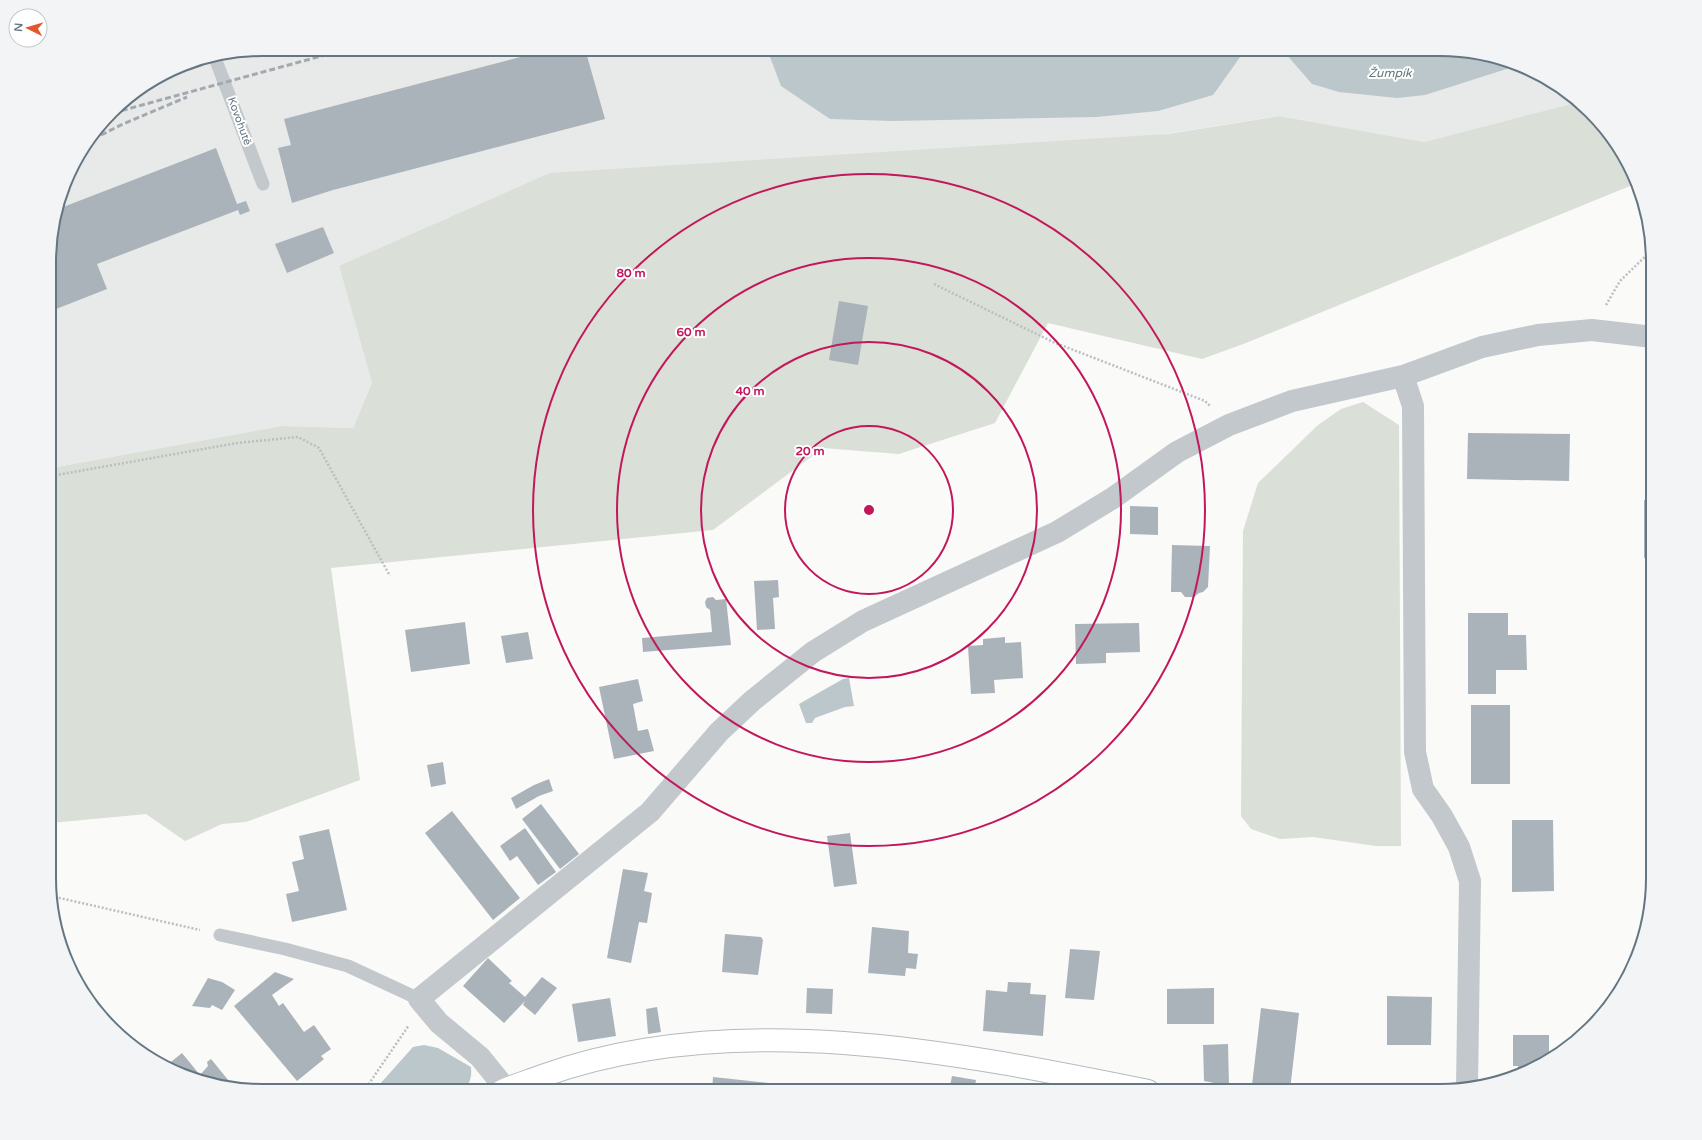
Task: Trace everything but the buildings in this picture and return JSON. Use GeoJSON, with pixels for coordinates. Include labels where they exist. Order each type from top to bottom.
{"type":"FeatureCollection","features":[{"type":"Feature","properties":{"kind":"street"},"geometry":{"type":"LineString","coordinates":[[500,1084],[480,1057],[439,1023],[419,999],[650,812],[719,732],[752,701],[813,652],[863,621],[1057,532],[1113,498],[1177,452],[1229,425],[1292,401],[1403,376],[1482,347],[1538,335],[1592,330],[1646,336]]}},
{"type":"Feature","properties":{"kind":"street"},"geometry":{"type":"LineString","coordinates":[[1403,376],[1413,406],[1415,752],[1423,789],[1442,816],[1459,847],[1470,881],[1467,1082]]}},
{"type":"Feature","properties":{"kind":"street"},"geometry":{"type":"LineString","coordinates":[[521,1084],[574,1065],[640,1050],[733,1041],[831,1043],[948,1053],[1111,1084]]}},
{"type":"Feature","properties":{"kind":"lane","name":"Kovohutě"},"geometry":{"type":"LineString","coordinates":[[216,61],[263,184]]}},
{"type":"Feature","properties":{"kind":"lane"},"geometry":{"type":"LineString","coordinates":[[220,935],[285,949],[348,966],[419,999]]}},
{"type":"Feature","properties":{"kind":"path"},"geometry":{"type":"LineString","coordinates":[[1592,330],[1620,281],[1646,256]]}},
{"type":"Feature","properties":{"kind":"path"},"geometry":{"type":"LineString","coordinates":[[934,284],[1053,342],[1205,401],[1229,425]]}},
{"type":"Feature","properties":{"kind":"path"},"geometry":{"type":"LineString","coordinates":[[56,475],[237,443],[298,437],[319,448],[390,576]]}},
{"type":"Feature","properties":{"kind":"path"},"geometry":{"type":"LineString","coordinates":[[57,897],[220,935]]}},
{"type":"Feature","properties":{"kind":"path"},"geometry":{"type":"LineString","coordinates":[[369,1084],[412,1021],[419,999]]}},
{"type":"Feature","properties":{"kind":"shaded area"},"geometry":{"type":"Polygon","coordinates":[[[248,56],[1454,56],[1494,63],[1519,72],[1555,91],[1572,104],[1424,142],[1279,116],[339,266],[372,383],[353,428],[282,426],[56,467],[56,248],[60,221],[67,196],[77,171],[91,147],[98,136],[116,116],[136,98],[171,77],[208,63],[248,56]]]}},
{"type":"Feature","properties":{"kind":"shaded area"},"geometry":{"type":"Polygon","coordinates":[[[1572,104],[1604,136],[1625,171],[1631,185],[1246,343],[1202,359],[1048,323],[995,423],[899,454],[823,448],[713,530],[331,568],[360,780],[246,822],[222,824],[185,841],[146,814],[56,823],[56,467],[282,426],[353,428],[372,383],[339,266],[550,173],[1168,134],[1279,116],[1424,142],[1572,104]]]}},
{"type":"Feature","properties":{"kind":"shaded area"},"geometry":{"type":"Polygon","coordinates":[[[1363,402],[1399,425],[1401,846],[1376,846],[1313,837],[1280,839],[1251,829],[1241,816],[1243,531],[1258,483],[1318,425],[1341,409],[1363,402]]]}},
{"type":"Feature","properties":{"kind":"water"},"geometry":{"type":"Polygon","coordinates":[[[770,56],[1241,56],[1213,95],[1158,111],[1096,117],[893,121],[830,119],[781,86],[770,56]]]}},
{"type":"Feature","properties":{"kind":"water","name":"Žumpík"},"geometry":{"type":"Polygon","coordinates":[[[1288,56],[1454,56],[1481,60],[1509,68],[1425,95],[1397,98],[1339,92],[1312,84],[1288,56]]]}},
{"type":"Feature","properties":{"kind":"water"},"geometry":{"type":"Polygon","coordinates":[[[849,678],[854,706],[845,707],[815,718],[812,723],[806,723],[799,704],[843,679],[849,678]]]}},
{"type":"Feature","properties":{"kind":"water"},"geometry":{"type":"Polygon","coordinates":[[[424,1045],[438,1048],[471,1067],[471,1075],[468,1084],[380,1084],[413,1047],[424,1045]]]}},
{"type":"Feature","properties":{"kind":"railway"},"geometry":{"type":"LineString","coordinates":[[122,111],[321,56]]}},
{"type":"Feature","properties":{"kind":"railway"},"geometry":{"type":"LineString","coordinates":[[98,137],[123,124],[187,97]]}}]}
